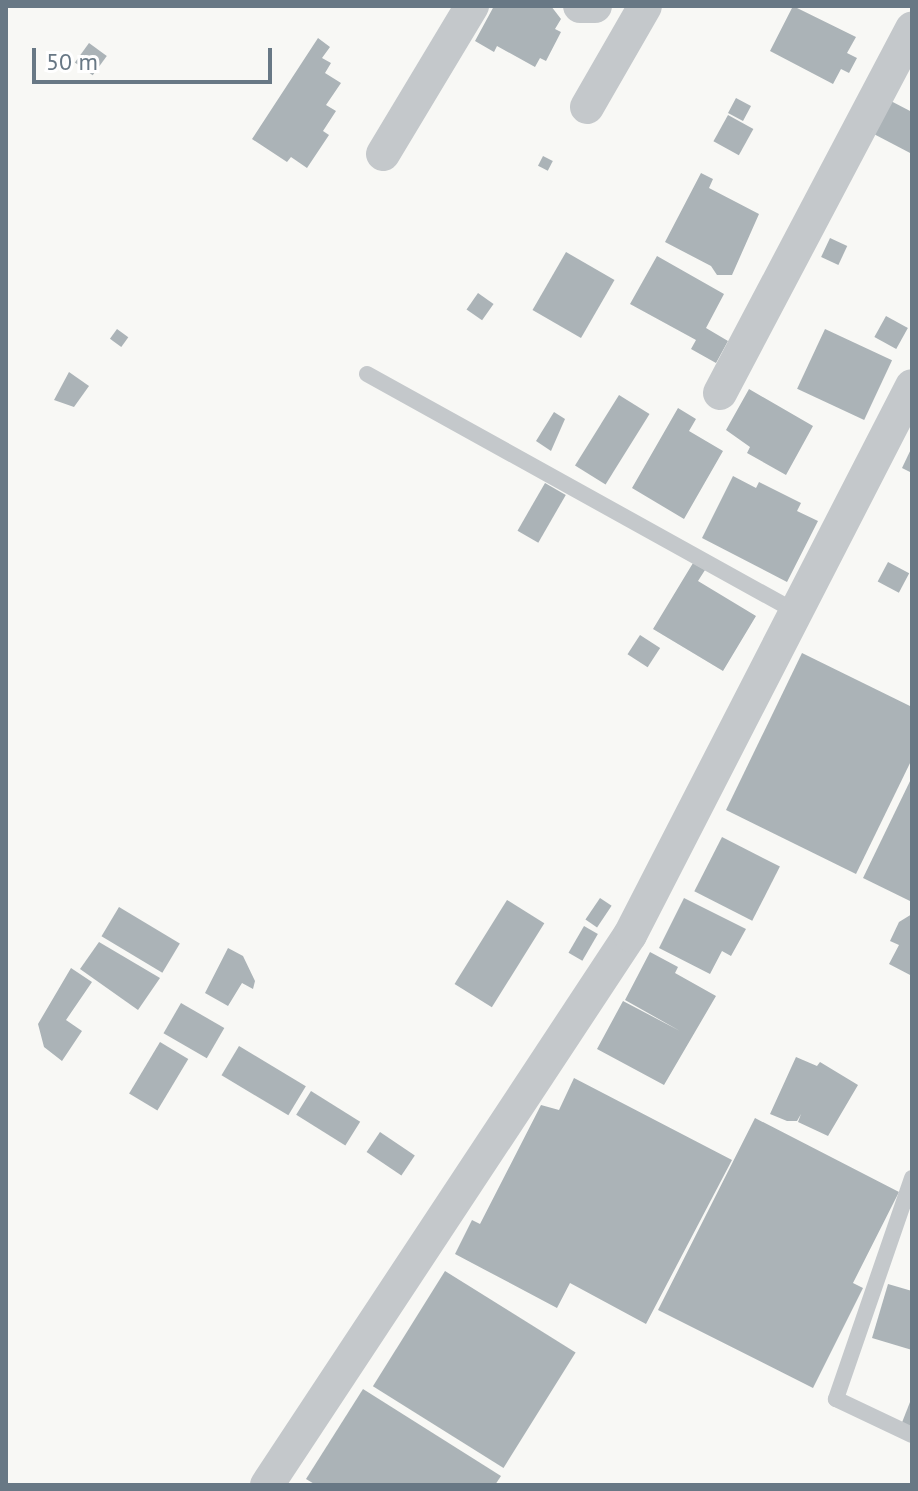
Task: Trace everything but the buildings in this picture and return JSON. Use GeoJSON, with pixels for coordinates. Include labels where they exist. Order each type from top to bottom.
{"type":"FeatureCollection","features":[{"type":"Feature","properties":{"kind":"street"},"geometry":{"type":"LineString","coordinates":[[383,154],[472,6]]}},
{"type":"Feature","properties":{"kind":"street"},"geometry":{"type":"LineString","coordinates":[[580,6],[595,6]]}},
{"type":"Feature","properties":{"kind":"street"},"geometry":{"type":"LineString","coordinates":[[587,107],[645,6]]}},
{"type":"Feature","properties":{"kind":"street"},"geometry":{"type":"LineString","coordinates":[[720,393],[912,29]]}},
{"type":"Feature","properties":{"kind":"street"},"geometry":{"type":"LineString","coordinates":[[267,1485],[630,935],[912,386]]}},
{"type":"Feature","properties":{"kind":"lane"},"geometry":{"type":"LineString","coordinates":[[367,374],[795,611]]}},
{"type":"Feature","properties":{"kind":"lane"},"geometry":{"type":"LineString","coordinates":[[912,1178],[836,1399],[912,1435]]}}]}
